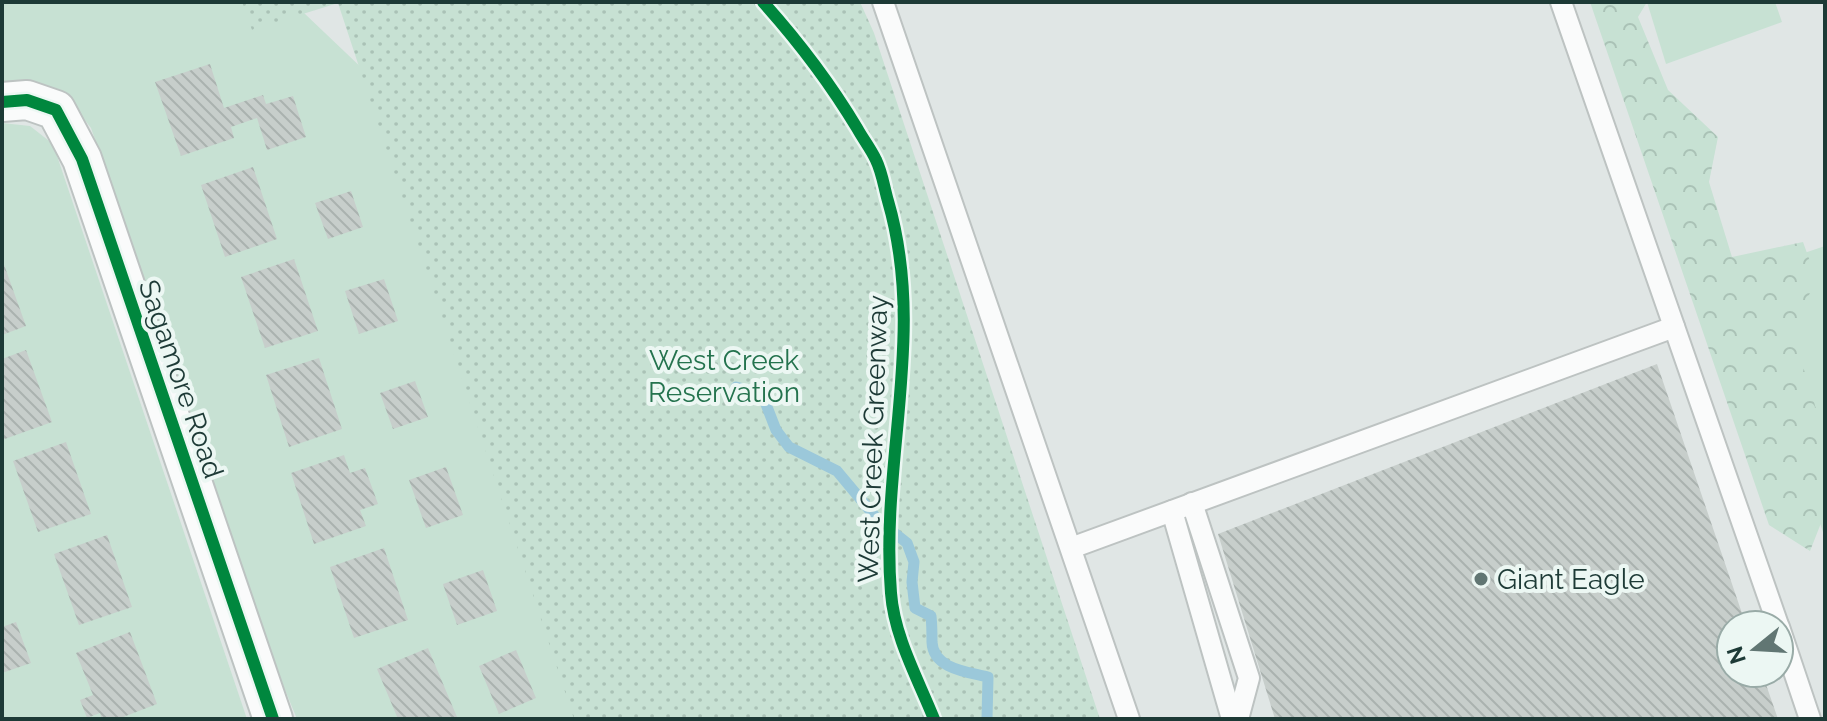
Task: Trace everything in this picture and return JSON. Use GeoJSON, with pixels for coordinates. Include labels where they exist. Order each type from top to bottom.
{"type":"FeatureCollection","features":[{"type":"Feature","properties":{"kind":"street","name":"Sagamore Road"},"geometry":{"type":"LineString","coordinates":[[2,102],[27,100],[56,110],[82,159],[273,719]]}},
{"type":"Feature","properties":{"kind":"lane"},"geometry":{"type":"LineString","coordinates":[[883,2],[1129,719]]}},
{"type":"Feature","properties":{"kind":"lane"},"geometry":{"type":"LineString","coordinates":[[1561,2],[1773,609]]}},
{"type":"Feature","properties":{"kind":"lane"},"geometry":{"type":"LineString","coordinates":[[1071,548],[1674,327]]}},
{"type":"Feature","properties":{"kind":"lane"},"geometry":{"type":"LineString","coordinates":[[1192,503],[1249,678],[1238,719]]}},
{"type":"Feature","properties":{"kind":"lane"},"geometry":{"type":"LineString","coordinates":[[1172,511],[1232,719]]}},
{"type":"Feature","properties":{"kind":"lane"},"geometry":{"type":"LineString","coordinates":[[1795,674],[1810,719]]}},
{"type":"Feature","properties":{"kind":"green space"},"geometry":{"type":"Polygon","coordinates":[[[2,2],[297,2],[304,13],[408,112],[487,379],[564,659],[585,719],[297,719],[91,128],[65,95],[33,81],[2,90],[2,2]]]}},
{"type":"Feature","properties":{"kind":"green space","name":"West Creek Reservation"},"geometry":{"type":"Polygon","coordinates":[[[242,2],[860,2],[874,33],[1100,719],[574,719],[338,3],[252,30],[242,2]]]}},
{"type":"Feature","properties":{"kind":"green space"},"geometry":{"type":"Polygon","coordinates":[[[1590,2],[1647,2],[1638,17],[1668,90],[1718,137],[1709,182],[1732,257],[1803,242],[1816,278],[1793,334],[1825,438],[1825,513],[1810,551],[1769,525],[1590,2]]]}},
{"type":"Feature","properties":{"kind":"green space"},"geometry":{"type":"Polygon","coordinates":[[[1647,2],[1775,2],[1782,22],[1666,64],[1647,2]]]}},
{"type":"Feature","properties":{"kind":"green space"},"geometry":{"type":"Polygon","coordinates":[[[2,123],[30,126],[53,144],[247,719],[2,719],[2,123]]]}},
{"type":"Feature","properties":{"kind":"green space"},"geometry":{"type":"Polygon","coordinates":[[[1825,246],[1825,538],[1736,276],[1825,246]]]}},
{"type":"Feature","properties":{"kind":"building"},"geometry":{"type":"Polygon","coordinates":[[[210,64],[224,108],[263,95],[266,104],[293,96],[306,137],[267,150],[257,118],[231,127],[234,138],[181,156],[155,82],[210,64]]]}},
{"type":"Feature","properties":{"kind":"building"},"geometry":{"type":"Polygon","coordinates":[[[253,167],[277,239],[225,257],[201,185],[253,167]]]}},
{"type":"Feature","properties":{"kind":"building"},"geometry":{"type":"Polygon","coordinates":[[[351,191],[363,227],[328,239],[315,203],[351,191]]]}},
{"type":"Feature","properties":{"kind":"building"},"geometry":{"type":"Polygon","coordinates":[[[2,259],[26,326],[2,335],[2,259]]]}},
{"type":"Feature","properties":{"kind":"building"},"geometry":{"type":"Polygon","coordinates":[[[294,259],[318,331],[265,348],[241,277],[294,259]]]}},
{"type":"Feature","properties":{"kind":"building"},"geometry":{"type":"Polygon","coordinates":[[[384,279],[398,321],[359,334],[345,291],[384,279]]]}},
{"type":"Feature","properties":{"kind":"building"},"geometry":{"type":"Polygon","coordinates":[[[26,350],[52,422],[2,440],[2,359],[26,350]]]}},
{"type":"Feature","properties":{"kind":"building"},"geometry":{"type":"Polygon","coordinates":[[[319,358],[342,429],[289,447],[266,375],[319,358]]]}},
{"type":"Feature","properties":{"kind":"building","name":"Giant Eagle"},"geometry":{"type":"Polygon","coordinates":[[[1657,364],[1741,609],[1715,609],[1715,689],[1768,689],[1778,719],[1275,719],[1218,534],[1657,364]]]}},
{"type":"Feature","properties":{"kind":"building"},"geometry":{"type":"Polygon","coordinates":[[[415,381],[428,417],[393,429],[380,393],[415,381]]]}},
{"type":"Feature","properties":{"kind":"building"},"geometry":{"type":"Polygon","coordinates":[[[66,442],[91,514],[38,532],[13,461],[66,442]]]}},
{"type":"Feature","properties":{"kind":"building"},"geometry":{"type":"Polygon","coordinates":[[[344,455],[350,473],[365,468],[378,504],[360,510],[366,526],[314,544],[291,473],[344,455]]]}},
{"type":"Feature","properties":{"kind":"building"},"geometry":{"type":"Polygon","coordinates":[[[446,467],[463,515],[426,528],[409,480],[446,467]]]}},
{"type":"Feature","properties":{"kind":"building"},"geometry":{"type":"Polygon","coordinates":[[[107,535],[132,607],[79,625],[54,554],[107,535]]]}},
{"type":"Feature","properties":{"kind":"building"},"geometry":{"type":"Polygon","coordinates":[[[384,548],[408,620],[354,638],[330,567],[384,548]]]}},
{"type":"Feature","properties":{"kind":"building"},"geometry":{"type":"Polygon","coordinates":[[[483,570],[497,611],[457,625],[443,584],[483,570]]]}},
{"type":"Feature","properties":{"kind":"building"},"geometry":{"type":"Polygon","coordinates":[[[16,622],[31,663],[2,673],[2,627],[16,622]]]}},
{"type":"Feature","properties":{"kind":"building"},"geometry":{"type":"Polygon","coordinates":[[[130,632],[157,704],[118,719],[102,719],[100,713],[87,718],[80,700],[93,695],[76,653],[130,632]]]}},
{"type":"Feature","properties":{"kind":"building"},"geometry":{"type":"Polygon","coordinates":[[[428,648],[457,717],[398,719],[377,669],[428,648]]]}},
{"type":"Feature","properties":{"kind":"building"},"geometry":{"type":"Polygon","coordinates":[[[516,650],[536,698],[499,714],[479,666],[516,650]]]}},
{"type":"Feature","properties":{"kind":"waterway"},"geometry":{"type":"LineString","coordinates":[[736,387],[762,394],[776,430],[789,447],[837,471],[878,520],[907,543],[914,562],[912,582],[915,608],[931,616],[934,651],[938,658],[953,668],[988,677],[987,719]]}},
{"type":"Feature","properties":{"kind":"cycle path","name":"West Creek Greenway"},"geometry":{"type":"LineString","coordinates":[[763,2],[847,111],[876,160],[888,201],[899,251],[903,300],[903,349],[891,494],[891,593],[902,641],[934,719]]}},
{"type":"Feature","properties":{"kind":"cycle path"},"geometry":{"type":"LineString","coordinates":[[2,102],[27,100],[56,110],[82,159],[273,719]]}},
{"type":"Feature","properties":{"kind":"place","name":"Giant Eagle"},"geometry":{"type":"Point","coordinates":[1481,579]}}]}
